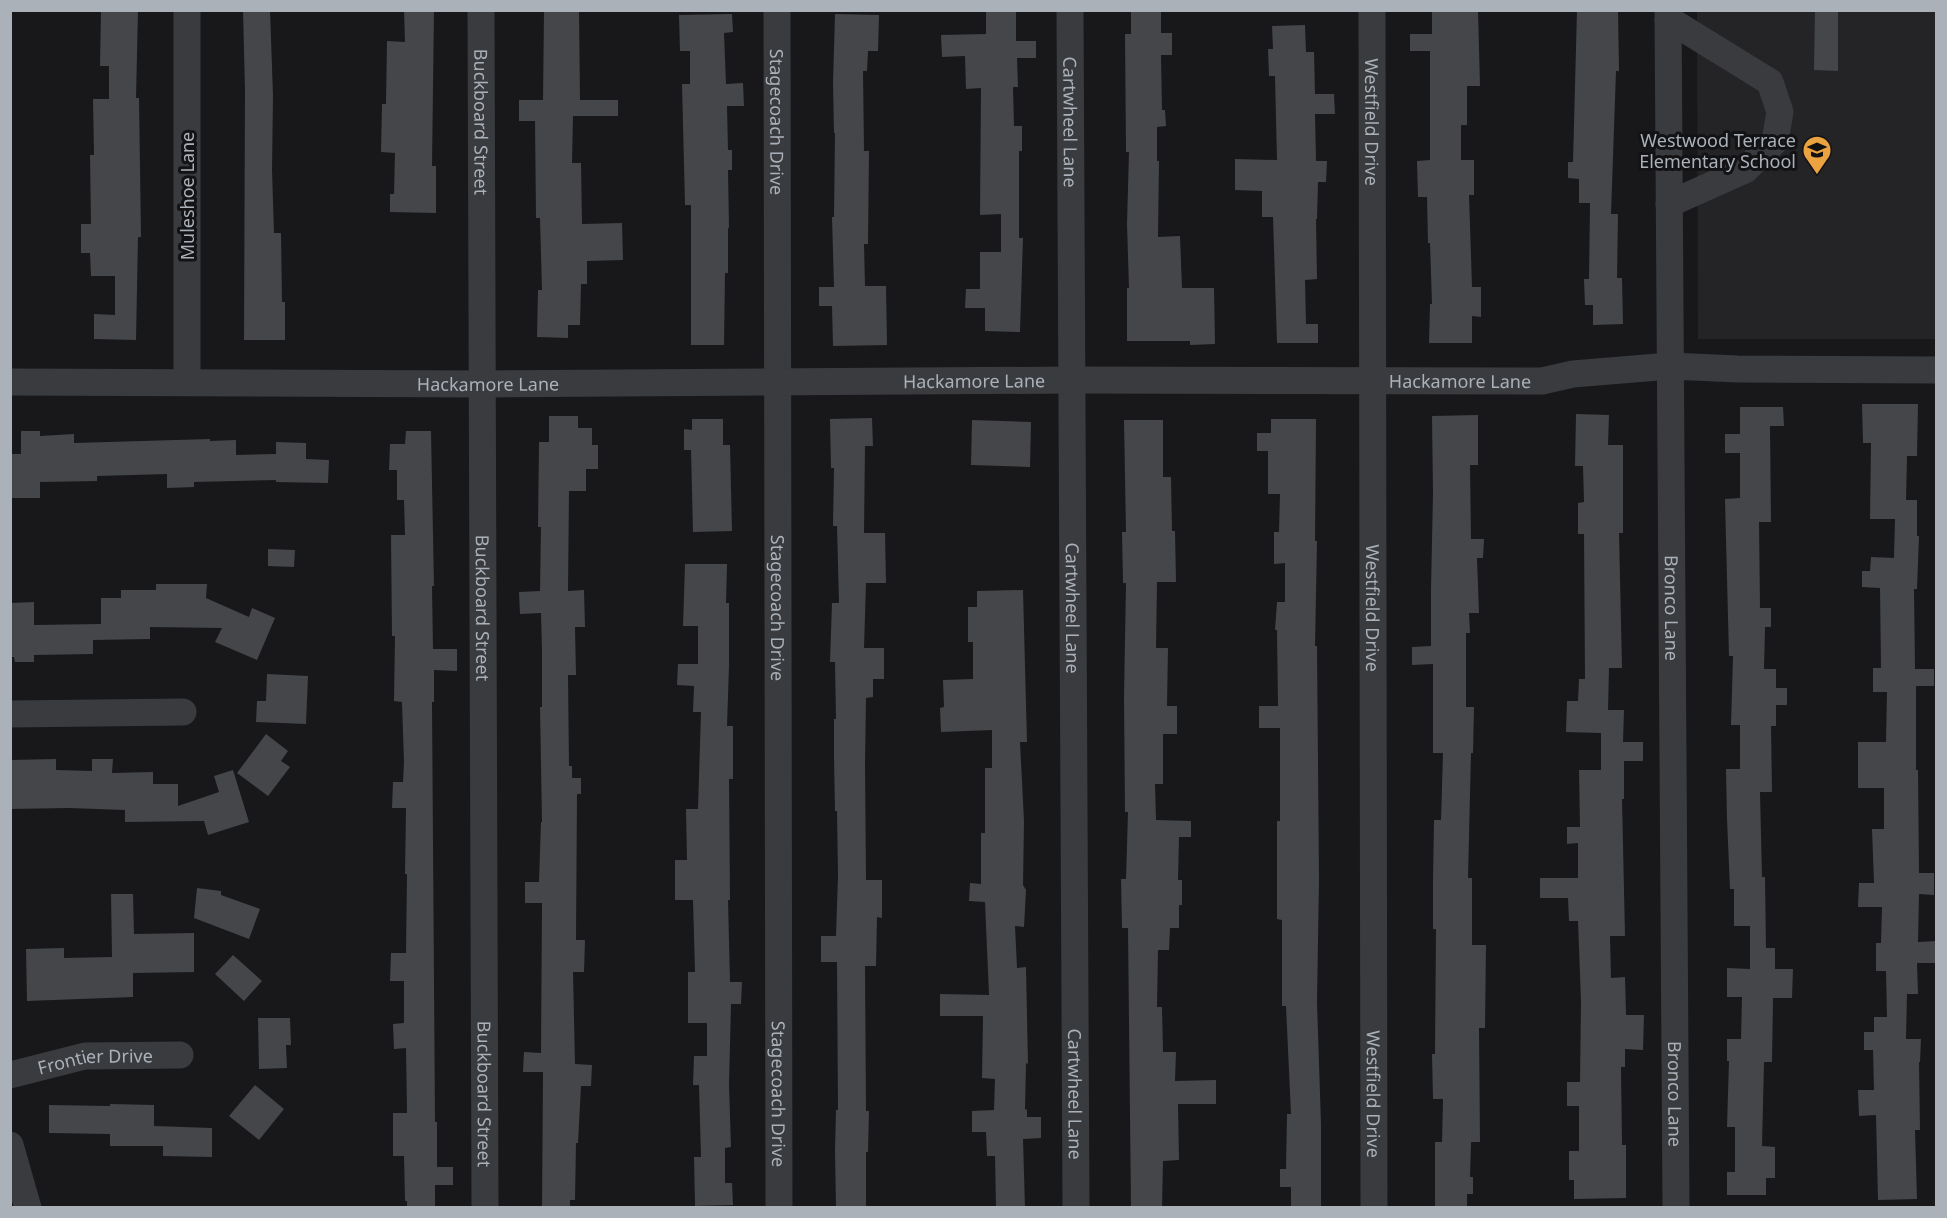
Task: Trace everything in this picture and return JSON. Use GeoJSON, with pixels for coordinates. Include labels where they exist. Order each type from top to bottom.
{"type":"FeatureCollection","features":[{"type":"Feature","properties":{"kind":"street","name":"Muleshoe Lane"},"geometry":{"type":"LineString","coordinates":[[187,10],[188,382]]}},
{"type":"Feature","properties":{"kind":"street","name":"Buckboard Street"},"geometry":{"type":"LineString","coordinates":[[481,10],[485,1208]]}},
{"type":"Feature","properties":{"kind":"street","name":"Stagecoach Drive"},"geometry":{"type":"LineString","coordinates":[[777,10],[779,1208]]}},
{"type":"Feature","properties":{"kind":"street","name":"Cartwheel Lane"},"geometry":{"type":"LineString","coordinates":[[1070,10],[1076,1208]]}},
{"type":"Feature","properties":{"kind":"street","name":"Westfield Drive"},"geometry":{"type":"LineString","coordinates":[[1372,10],[1374,1208]]}},
{"type":"Feature","properties":{"kind":"street","name":"Bronco Lane"},"geometry":{"type":"LineString","coordinates":[[1668,15],[1676,1208]]}},
{"type":"Feature","properties":{"kind":"street"},"geometry":{"type":"LineString","coordinates":[[1668,15],[1770,82],[1780,112],[1775,141],[1745,170],[1669,204]]}},
{"type":"Feature","properties":{"kind":"street","name":"Hackamore Lane"},"geometry":{"type":"LineString","coordinates":[[10,382],[483,384],[1072,380],[1542,381],[1573,374],[1670,366],[1738,369],[1936,370]]}},
{"type":"Feature","properties":{"kind":"street"},"geometry":{"type":"LineString","coordinates":[[10,714],[183,712]]}},
{"type":"Feature","properties":{"kind":"street","name":"Frontier Drive"},"geometry":{"type":"LineString","coordinates":[[10,1075],[84,1056],[180,1055]]}},
{"type":"Feature","properties":{"kind":"street"},"geometry":{"type":"LineString","coordinates":[[10,1145],[28,1208]]}},
{"type":"Feature","properties":{"kind":"shaded area","name":"Westwood Terrace Elementary School"},"geometry":{"type":"Polygon","coordinates":[[[1697,11],[1936,11],[1936,339],[1698,339],[1697,11]]]}},
{"type":"Feature","properties":{"kind":"building"},"geometry":{"type":"Polygon","coordinates":[[[101,10],[138,10],[136,98],[139,98],[141,237],[138,237],[136,340],[94,339],[94,314],[115,315],[115,276],[91,276],[90,253],[81,253],[81,224],[91,224],[90,155],[94,155],[93,99],[109,99],[109,66],[100,66],[101,10]]]}},
{"type":"Feature","properties":{"kind":"building"},"geometry":{"type":"Polygon","coordinates":[[[243,10],[270,10],[274,233],[281,233],[285,340],[244,340],[243,10]]]}},
{"type":"Feature","properties":{"kind":"building"},"geometry":{"type":"Polygon","coordinates":[[[404,10],[434,10],[432,166],[436,166],[436,213],[390,212],[390,194],[394,194],[395,153],[381,152],[382,104],[386,104],[387,41],[405,42],[404,10]]]}},
{"type":"Feature","properties":{"kind":"building"},"geometry":{"type":"Polygon","coordinates":[[[544,10],[579,10],[580,100],[618,100],[618,116],[573,116],[572,163],[581,163],[582,224],[622,223],[623,260],[587,261],[587,284],[581,284],[580,325],[568,325],[568,338],[537,337],[538,290],[542,290],[540,218],[536,218],[535,121],[519,121],[519,100],[543,100],[544,10]]]}},
{"type":"Feature","properties":{"kind":"building"},"geometry":{"type":"Polygon","coordinates":[[[986,10],[1016,10],[1016,41],[1036,41],[1036,58],[1017,58],[1018,87],[1013,87],[1014,126],[1022,126],[1022,151],[1019,151],[1019,238],[1023,238],[1020,332],[985,331],[985,308],[965,308],[966,289],[980,289],[980,252],[1001,252],[1001,214],[980,215],[981,88],[966,89],[965,56],[942,57],[941,35],[986,34],[986,10]]]}},
{"type":"Feature","properties":{"kind":"building"},"geometry":{"type":"Polygon","coordinates":[[[1131,10],[1161,10],[1161,33],[1172,33],[1172,55],[1161,55],[1162,110],[1165,110],[1166,126],[1157,127],[1158,237],[1180,236],[1182,288],[1214,288],[1215,344],[1190,345],[1190,341],[1127,341],[1129,152],[1126,152],[1125,34],[1131,34],[1131,10]]]}},
{"type":"Feature","properties":{"kind":"building"},"geometry":{"type":"Polygon","coordinates":[[[1432,10],[1478,10],[1480,86],[1467,86],[1467,125],[1461,125],[1461,160],[1474,160],[1474,195],[1469,195],[1472,287],[1481,287],[1481,317],[1472,316],[1472,343],[1429,343],[1430,304],[1432,304],[1427,197],[1418,197],[1417,161],[1430,160],[1430,51],[1410,51],[1410,34],[1432,34],[1432,10]]]}},
{"type":"Feature","properties":{"kind":"building"},"geometry":{"type":"Polygon","coordinates":[[[1577,10],[1618,10],[1619,71],[1616,71],[1611,214],[1618,214],[1617,278],[1622,278],[1623,324],[1593,325],[1593,305],[1585,305],[1584,279],[1589,279],[1590,203],[1579,203],[1579,179],[1568,178],[1568,162],[1573,162],[1577,10]]]}},
{"type":"Feature","properties":{"kind":"building"},"geometry":{"type":"Polygon","coordinates":[[[1815,10],[1838,10],[1838,71],[1814,70],[1815,10]]]}},
{"type":"Feature","properties":{"kind":"building"},"geometry":{"type":"Polygon","coordinates":[[[732,14],[733,32],[724,33],[726,84],[743,83],[744,106],[727,106],[728,150],[732,150],[732,170],[728,170],[728,273],[725,273],[724,345],[691,345],[691,205],[685,205],[682,84],[690,84],[690,51],[680,51],[679,15],[732,14]]]}},
{"type":"Feature","properties":{"kind":"building"},"geometry":{"type":"Polygon","coordinates":[[[835,14],[879,15],[878,51],[868,51],[867,71],[863,71],[864,151],[869,151],[868,244],[864,244],[865,286],[886,286],[887,345],[833,346],[832,306],[819,306],[819,287],[834,287],[832,217],[834,217],[835,14]]]}},
{"type":"Feature","properties":{"kind":"building"},"geometry":{"type":"Polygon","coordinates":[[[1305,25],[1306,52],[1314,52],[1315,94],[1334,94],[1335,114],[1315,114],[1316,161],[1327,161],[1326,182],[1318,182],[1317,279],[1305,280],[1306,324],[1318,324],[1318,343],[1277,343],[1273,217],[1262,217],[1262,191],[1235,190],[1235,159],[1277,160],[1275,76],[1269,76],[1268,49],[1273,49],[1272,26],[1305,25]]]}},
{"type":"Feature","properties":{"kind":"building"},"geometry":{"type":"Polygon","coordinates":[[[1862,404],[1918,404],[1917,456],[1907,456],[1906,500],[1917,500],[1917,536],[1919,536],[1917,589],[1914,589],[1915,669],[1934,669],[1934,686],[1916,686],[1916,770],[1918,770],[1919,873],[1934,873],[1934,895],[1919,894],[1918,942],[1936,941],[1936,963],[1917,963],[1918,994],[1907,994],[1906,1039],[1921,1039],[1920,1130],[1915,1130],[1917,1199],[1878,1200],[1876,1115],[1859,1116],[1858,1090],[1874,1090],[1873,1050],[1864,1050],[1864,1032],[1874,1032],[1874,1017],[1887,1017],[1886,971],[1876,971],[1876,943],[1881,943],[1882,907],[1858,907],[1859,883],[1874,883],[1872,829],[1884,829],[1884,788],[1858,788],[1858,742],[1886,742],[1887,692],[1873,692],[1873,668],[1881,668],[1880,588],[1862,587],[1862,571],[1870,571],[1871,557],[1894,558],[1895,519],[1870,519],[1871,443],[1863,443],[1862,404]]]}},
{"type":"Feature","properties":{"kind":"building"},"geometry":{"type":"Polygon","coordinates":[[[1740,407],[1783,407],[1784,426],[1770,426],[1771,522],[1759,522],[1760,608],[1771,608],[1771,627],[1765,627],[1764,669],[1776,669],[1776,688],[1787,688],[1787,705],[1776,705],[1776,726],[1771,726],[1772,792],[1760,792],[1766,948],[1775,948],[1775,969],[1793,969],[1792,998],[1773,998],[1772,1062],[1764,1062],[1762,1146],[1775,1147],[1775,1178],[1766,1178],[1766,1195],[1727,1195],[1727,1172],[1735,1172],[1735,1127],[1727,1127],[1729,1061],[1727,1061],[1727,1039],[1741,1039],[1742,997],[1727,997],[1727,968],[1750,969],[1750,926],[1734,926],[1734,889],[1730,889],[1726,769],[1740,769],[1740,725],[1731,725],[1733,656],[1729,656],[1725,499],[1740,498],[1740,453],[1725,453],[1725,434],[1740,434],[1740,407]]]}},
{"type":"Feature","properties":{"kind":"building"},"geometry":{"type":"Polygon","coordinates":[[[1576,414],[1609,415],[1608,445],[1623,445],[1623,533],[1619,533],[1622,668],[1609,668],[1608,710],[1624,710],[1623,742],[1643,742],[1643,761],[1624,761],[1624,799],[1622,799],[1625,936],[1610,936],[1611,978],[1625,977],[1626,1015],[1644,1015],[1643,1050],[1625,1049],[1625,1067],[1621,1067],[1622,1145],[1626,1145],[1626,1198],[1574,1199],[1574,1180],[1569,1180],[1569,1151],[1579,1151],[1579,1106],[1567,1106],[1567,1082],[1580,1082],[1581,1001],[1578,921],[1569,921],[1568,898],[1540,898],[1540,878],[1578,878],[1578,843],[1567,844],[1567,827],[1580,827],[1579,770],[1601,770],[1601,733],[1566,732],[1567,701],[1578,701],[1579,679],[1585,679],[1584,534],[1578,534],[1578,503],[1584,502],[1583,466],[1575,466],[1576,414]]]}},
{"type":"Feature","properties":{"kind":"building"},"geometry":{"type":"Polygon","coordinates":[[[1478,415],[1478,465],[1470,465],[1471,539],[1484,539],[1483,558],[1477,558],[1479,613],[1469,613],[1470,633],[1466,633],[1466,707],[1474,707],[1468,878],[1472,878],[1472,945],[1486,945],[1485,1028],[1479,1028],[1480,1142],[1471,1142],[1470,1177],[1473,1177],[1473,1194],[1467,1194],[1467,1208],[1435,1208],[1435,1142],[1442,1142],[1443,1099],[1433,1099],[1436,929],[1433,929],[1434,820],[1441,820],[1443,753],[1433,753],[1433,664],[1412,665],[1412,647],[1431,646],[1432,416],[1478,415]]]}},
{"type":"Feature","properties":{"kind":"building"},"geometry":{"type":"Polygon","coordinates":[[[549,416],[578,416],[578,428],[592,428],[592,445],[598,445],[598,469],[586,469],[586,491],[569,491],[568,591],[584,590],[585,627],[575,627],[576,675],[568,675],[569,766],[572,766],[572,778],[581,778],[581,794],[577,794],[576,940],[585,940],[584,972],[573,972],[575,1064],[592,1065],[591,1086],[581,1086],[578,1143],[576,1143],[575,1200],[570,1200],[570,1208],[542,1208],[543,1072],[523,1072],[524,1052],[541,1053],[542,903],[525,903],[525,882],[539,882],[542,822],[540,707],[542,707],[542,650],[541,613],[520,614],[519,592],[540,591],[539,442],[549,442],[549,416]]]}},
{"type":"Feature","properties":{"kind":"building"},"geometry":{"type":"Polygon","coordinates":[[[872,418],[873,446],[865,446],[864,533],[885,533],[886,583],[866,583],[864,648],[884,648],[884,679],[873,679],[873,697],[866,698],[866,880],[882,880],[882,918],[877,917],[876,966],[865,966],[866,1111],[869,1111],[866,1208],[836,1208],[837,962],[821,962],[821,936],[836,936],[838,876],[834,757],[835,662],[830,662],[832,603],[839,603],[837,526],[833,526],[834,468],[831,468],[830,419],[872,418]]]}},
{"type":"Feature","properties":{"kind":"building"},"geometry":{"type":"Polygon","coordinates":[[[692,419],[723,419],[723,445],[730,445],[732,531],[693,532],[691,450],[684,450],[684,429],[692,430],[692,419]]]}},
{"type":"Feature","properties":{"kind":"building"},"geometry":{"type":"Polygon","coordinates":[[[1271,419],[1316,419],[1315,646],[1317,646],[1319,879],[1317,1002],[1321,1208],[1291,1208],[1291,1187],[1280,1187],[1280,1169],[1286,1169],[1287,1114],[1291,1114],[1286,1006],[1282,1006],[1282,920],[1277,919],[1280,728],[1259,728],[1259,706],[1278,706],[1277,630],[1275,630],[1277,602],[1285,602],[1285,563],[1274,564],[1274,532],[1279,532],[1280,494],[1268,494],[1268,451],[1257,451],[1257,433],[1271,433],[1271,419]]]}},
{"type":"Feature","properties":{"kind":"building"},"geometry":{"type":"Polygon","coordinates":[[[972,420],[1031,422],[1030,467],[971,465],[972,420]]]}},
{"type":"Feature","properties":{"kind":"building"},"geometry":{"type":"Polygon","coordinates":[[[1124,420],[1163,420],[1163,477],[1171,477],[1172,531],[1175,531],[1176,582],[1157,582],[1156,648],[1168,648],[1167,706],[1177,706],[1177,734],[1163,734],[1163,784],[1155,784],[1156,820],[1191,821],[1191,837],[1179,837],[1178,880],[1182,880],[1182,905],[1179,905],[1179,928],[1170,928],[1169,950],[1158,950],[1157,1007],[1162,1007],[1163,1052],[1176,1052],[1175,1081],[1216,1080],[1216,1104],[1178,1104],[1179,1160],[1163,1161],[1162,1208],[1131,1208],[1128,928],[1122,928],[1121,879],[1126,879],[1128,812],[1125,812],[1126,583],[1123,583],[1122,532],[1126,532],[1124,420]]]}},
{"type":"Feature","properties":{"kind":"building"},"geometry":{"type":"Polygon","coordinates":[[[21,431],[40,431],[40,436],[74,434],[74,443],[236,440],[236,455],[276,454],[276,442],[306,443],[306,459],[329,460],[328,483],[276,482],[276,480],[194,482],[194,487],[167,488],[167,474],[97,476],[97,481],[40,482],[40,498],[10,498],[10,454],[21,454],[21,431]]]}},
{"type":"Feature","properties":{"kind":"building"},"geometry":{"type":"Polygon","coordinates":[[[406,431],[431,431],[433,649],[457,649],[457,671],[434,670],[434,702],[432,702],[437,1167],[453,1167],[453,1185],[435,1185],[435,1208],[407,1208],[404,1156],[393,1156],[393,1113],[407,1113],[406,1048],[394,1049],[393,1024],[404,1023],[404,981],[390,981],[391,953],[406,953],[407,874],[405,874],[406,808],[392,808],[393,782],[403,782],[404,762],[402,702],[394,701],[395,636],[392,636],[391,535],[405,535],[404,500],[397,500],[397,470],[389,470],[390,444],[405,444],[406,431]]]}},
{"type":"Feature","properties":{"kind":"building"},"geometry":{"type":"Polygon","coordinates":[[[268,549],[295,550],[294,567],[268,566],[268,549]]]}},
{"type":"Feature","properties":{"kind":"building"},"geometry":{"type":"Polygon","coordinates":[[[685,564],[727,564],[729,666],[727,726],[733,726],[733,779],[729,779],[730,982],[742,982],[741,1004],[731,1004],[729,1085],[731,1147],[725,1148],[725,1183],[732,1183],[733,1205],[695,1206],[694,1157],[701,1157],[699,1085],[693,1085],[694,1056],[707,1056],[707,1023],[688,1023],[688,972],[695,972],[693,900],[675,900],[675,860],[687,860],[686,809],[698,809],[701,712],[693,712],[694,686],[677,685],[678,664],[698,664],[698,626],[683,626],[685,564]]]}},
{"type":"Feature","properties":{"kind":"building"},"geometry":{"type":"Polygon","coordinates":[[[156,584],[207,584],[206,598],[249,617],[252,608],[275,618],[257,660],[215,642],[222,628],[150,627],[150,639],[93,640],[93,654],[34,655],[34,662],[15,662],[14,657],[10,657],[10,603],[34,602],[34,625],[101,624],[101,598],[121,598],[121,590],[156,590],[156,584]]]}},
{"type":"Feature","properties":{"kind":"building"},"geometry":{"type":"Polygon","coordinates":[[[1023,590],[1027,742],[1020,742],[1024,821],[1023,885],[1026,890],[1024,927],[1015,926],[1017,968],[1026,967],[1028,1064],[1026,1063],[1025,1110],[1027,1109],[1027,1117],[1041,1117],[1041,1138],[1023,1139],[1025,1208],[996,1208],[995,1156],[987,1156],[986,1132],[972,1132],[972,1111],[994,1110],[995,1079],[982,1078],[983,1016],[940,1016],[940,994],[989,995],[985,902],[969,901],[970,883],[981,884],[981,833],[985,833],[985,768],[992,768],[992,730],[941,732],[940,708],[944,707],[943,680],[973,679],[973,642],[968,642],[968,607],[977,607],[977,591],[1023,590]]]}},
{"type":"Feature","properties":{"kind":"building"},"geometry":{"type":"Polygon","coordinates":[[[267,674],[308,676],[306,724],[256,722],[257,701],[266,701],[267,674]]]}},
{"type":"Feature","properties":{"kind":"building"},"geometry":{"type":"Polygon","coordinates":[[[266,734],[288,751],[281,761],[290,767],[268,796],[237,773],[266,734]]]}},
{"type":"Feature","properties":{"kind":"building"},"geometry":{"type":"Polygon","coordinates":[[[56,759],[56,770],[92,771],[92,759],[113,759],[112,773],[153,772],[153,784],[178,784],[178,806],[219,792],[214,776],[233,770],[249,822],[208,835],[204,821],[125,822],[125,810],[10,809],[10,760],[56,759]]]}},
{"type":"Feature","properties":{"kind":"building"},"geometry":{"type":"Polygon","coordinates":[[[197,888],[221,891],[221,895],[260,909],[249,939],[194,918],[197,888]]]}},
{"type":"Feature","properties":{"kind":"building"},"geometry":{"type":"Polygon","coordinates":[[[111,894],[133,894],[134,934],[194,933],[194,972],[133,973],[133,997],[27,1001],[26,949],[64,948],[64,958],[112,957],[111,894]]]}},
{"type":"Feature","properties":{"kind":"building"},"geometry":{"type":"Polygon","coordinates":[[[233,955],[262,981],[244,1001],[215,974],[233,955]]]}},
{"type":"Feature","properties":{"kind":"building"},"geometry":{"type":"Polygon","coordinates":[[[258,1018],[290,1018],[291,1045],[286,1045],[287,1068],[259,1069],[258,1018]]]}},
{"type":"Feature","properties":{"kind":"building"},"geometry":{"type":"Polygon","coordinates":[[[255,1085],[284,1109],[259,1140],[229,1116],[255,1085]]]}},
{"type":"Feature","properties":{"kind":"building"},"geometry":{"type":"Polygon","coordinates":[[[110,1104],[154,1105],[154,1126],[212,1128],[212,1157],[163,1156],[163,1146],[110,1146],[110,1134],[49,1133],[49,1105],[110,1106],[110,1104]]]}},
{"type":"Feature","properties":{"kind":"place","name":"Westwood Terrace Elementary School"},"geometry":{"type":"Point","coordinates":[1817,176]}}]}
